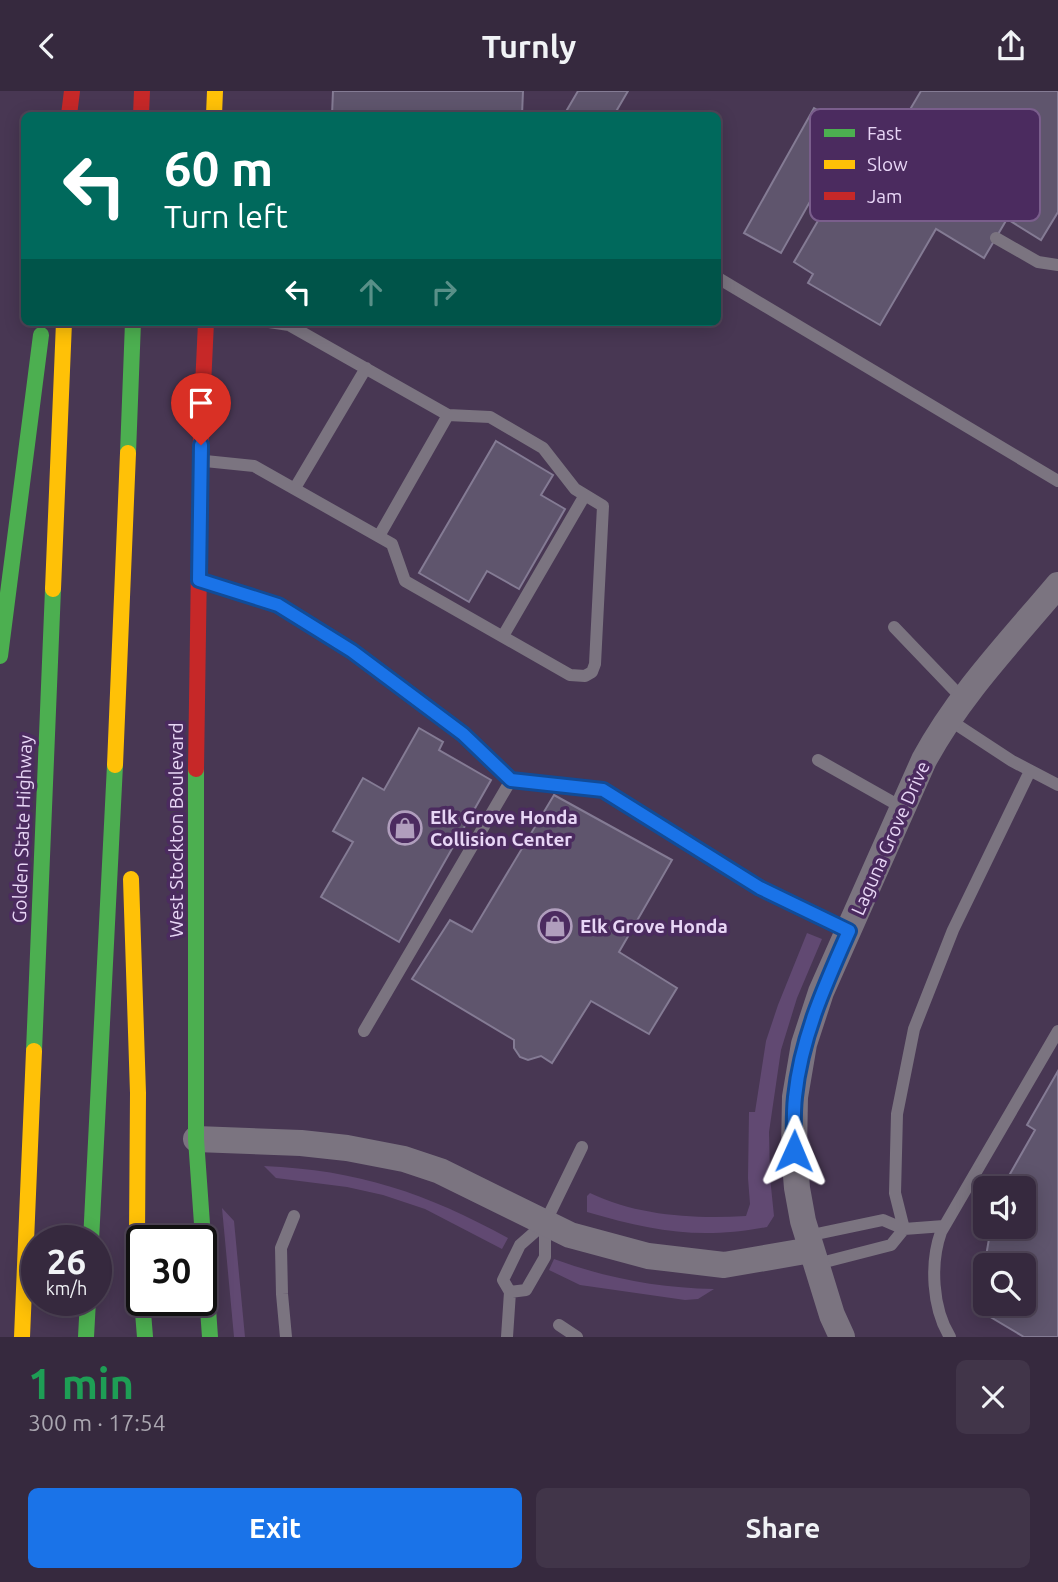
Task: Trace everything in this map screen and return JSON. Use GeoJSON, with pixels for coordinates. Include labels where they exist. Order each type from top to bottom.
{"type":"FeatureCollection","features":[{"type":"Feature","properties":{"kind":"main road"},"geometry":{"type":"LineString","coordinates":[[70,112],[73,91]]}},
{"type":"Feature","properties":{"kind":"main road"},"geometry":{"type":"LineString","coordinates":[[141,112],[142,91]]}},
{"type":"Feature","properties":{"kind":"main road"},"geometry":{"type":"LineString","coordinates":[[214,112],[215,91]]}},
{"type":"Feature","properties":{"kind":"main road"},"geometry":{"type":"LineString","coordinates":[[0,656],[41,326]]}},
{"type":"Feature","properties":{"kind":"main road","name":"Golden State Highway"},"geometry":{"type":"LineString","coordinates":[[22,1337],[64,326]]}},
{"type":"Feature","properties":{"kind":"main road"},"geometry":{"type":"LineString","coordinates":[[92,1225],[123,596],[133,326]]}},
{"type":"Feature","properties":{"kind":"main road","name":"West Stockton Boulevard"},"geometry":{"type":"LineString","coordinates":[[206,326],[195,828],[196,1139],[210,1337]]}},
{"type":"Feature","properties":{"kind":"main road"},"geometry":{"type":"LineString","coordinates":[[123,596],[129,803]]}},
{"type":"Feature","properties":{"kind":"main road"},"geometry":{"type":"LineString","coordinates":[[131,858],[138,1093],[137,1225]]}},
{"type":"Feature","properties":{"kind":"main road"},"geometry":{"type":"LineString","coordinates":[[86,1337],[87,1316]]}},
{"type":"Feature","properties":{"kind":"main road"},"geometry":{"type":"LineString","coordinates":[[143,1316],[145,1337]]}},
{"type":"Feature","properties":{"kind":"street","name":"Laguna Grove Drive"},"geometry":{"type":"LineString","coordinates":[[842,1337],[832,1315],[812,1250],[797,1188],[794,1151],[795,1097],[804,1044],[821,992],[923,760],[955,708],[1058,585]]}},
{"type":"Feature","properties":{"kind":"street"},"geometry":{"type":"LineString","coordinates":[[196,1139],[301,1143],[347,1148],[404,1159],[440,1171],[570,1235],[648,1256],[724,1265],[812,1250]]}},
{"type":"Feature","properties":{"kind":"lane"},"geometry":{"type":"LineString","coordinates":[[996,238],[1038,262],[1058,265]]}},
{"type":"Feature","properties":{"kind":"lane"},"geometry":{"type":"LineString","coordinates":[[721,280],[1058,481]]}},
{"type":"Feature","properties":{"kind":"lane"},"geometry":{"type":"LineString","coordinates":[[201,461],[254,466],[295,488],[392,544],[405,581],[570,675],[585,677],[592,671],[595,664],[603,506],[575,489],[543,448],[489,417],[448,415],[291,326]]}},
{"type":"Feature","properties":{"kind":"lane"},"geometry":{"type":"LineString","coordinates":[[295,488],[366,368]]}},
{"type":"Feature","properties":{"kind":"lane"},"geometry":{"type":"LineString","coordinates":[[379,536],[448,415]]}},
{"type":"Feature","properties":{"kind":"lane"},"geometry":{"type":"LineString","coordinates":[[503,636],[585,495]]}},
{"type":"Feature","properties":{"kind":"lane"},"geometry":{"type":"LineString","coordinates":[[199,580],[278,605],[352,651],[463,734],[511,780],[603,790],[760,888],[849,931]]}},
{"type":"Feature","properties":{"kind":"lane"},"geometry":{"type":"LineString","coordinates":[[894,627],[955,708],[1030,771],[1058,785]]}},
{"type":"Feature","properties":{"kind":"lane"},"geometry":{"type":"LineString","coordinates":[[818,760],[903,808]]}},
{"type":"Feature","properties":{"kind":"lane"},"geometry":{"type":"LineString","coordinates":[[904,1229],[895,1193],[897,1114],[914,1029],[953,930],[1030,771]]}},
{"type":"Feature","properties":{"kind":"lane"},"geometry":{"type":"LineString","coordinates":[[364,1031],[511,780]]}},
{"type":"Feature","properties":{"kind":"lane"},"geometry":{"type":"LineString","coordinates":[[950,1337],[935,1288],[936,1246],[944,1227],[1058,1031]]}},
{"type":"Feature","properties":{"kind":"lane"},"geometry":{"type":"LineString","coordinates":[[507,1337],[510,1292],[503,1280],[520,1245],[545,1223],[582,1147]]}},
{"type":"Feature","properties":{"kind":"lane"},"geometry":{"type":"LineString","coordinates":[[286,1337],[281,1248],[294,1216]]}},
{"type":"Feature","properties":{"kind":"lane"},"geometry":{"type":"LineString","coordinates":[[812,1250],[883,1220],[904,1229],[944,1227]]}},
{"type":"Feature","properties":{"kind":"lane"},"geometry":{"type":"LineString","coordinates":[[510,1292],[526,1290],[545,1257],[545,1223]]}},
{"type":"Feature","properties":{"kind":"lane"},"geometry":{"type":"LineString","coordinates":[[812,1250],[891,1245],[904,1229]]}},
{"type":"Feature","properties":{"kind":"lane"},"geometry":{"type":"LineString","coordinates":[[559,1325],[577,1337]]}},
{"type":"Feature","properties":{"kind":"shaded area"},"geometry":{"type":"Polygon","coordinates":[[[807,933],[822,939],[797,998],[781,1050],[769,1132],[774,1216],[767,1227],[697,1233],[655,1229],[587,1212],[587,1196],[590,1193],[627,1207],[666,1214],[746,1216],[750,1204],[749,1112],[755,1112],[766,1041],[807,933]]]}},
{"type":"Feature","properties":{"kind":"shaded area"},"geometry":{"type":"Polygon","coordinates":[[[264,1166],[330,1173],[390,1187],[448,1208],[508,1238],[502,1249],[425,1209],[347,1187],[276,1178],[264,1166]]]}},
{"type":"Feature","properties":{"kind":"shaded area"},"geometry":{"type":"Polygon","coordinates":[[[222,1208],[234,1221],[245,1337],[234,1337],[222,1208]]]}},
{"type":"Feature","properties":{"kind":"shaded area"},"geometry":{"type":"Polygon","coordinates":[[[554,1259],[632,1281],[714,1289],[698,1299],[685,1300],[580,1285],[549,1270],[554,1259]]]}},
{"type":"Feature","properties":{"kind":"building"},"geometry":{"type":"Polygon","coordinates":[[[333,91],[523,91],[522,112],[332,112],[333,91]]]}},
{"type":"Feature","properties":{"kind":"building"},"geometry":{"type":"Polygon","coordinates":[[[578,91],[628,91],[616,112],[566,112],[578,91]]]}},
{"type":"Feature","properties":{"kind":"building"},"geometry":{"type":"Polygon","coordinates":[[[921,91],[1058,91],[1058,212],[1041,240],[1010,221],[1040,221],[1040,109],[910,109],[921,91]]]}},
{"type":"Feature","properties":{"kind":"building"},"geometry":{"type":"Polygon","coordinates":[[[810,115],[810,202],[781,253],[744,233],[810,115]]]}},
{"type":"Feature","properties":{"kind":"building"},"geometry":{"type":"Polygon","coordinates":[[[818,221],[1006,221],[984,258],[936,229],[880,325],[808,283],[813,274],[794,262],[818,221]]]}},
{"type":"Feature","properties":{"kind":"building"},"geometry":{"type":"Polygon","coordinates":[[[496,441],[553,475],[541,495],[565,509],[519,589],[487,571],[469,602],[419,573],[496,441]]]}},
{"type":"Feature","properties":{"kind":"building"},"geometry":{"type":"Polygon","coordinates":[[[419,728],[443,742],[439,750],[491,780],[399,942],[321,897],[353,842],[333,831],[363,778],[384,790],[419,728]]]}},
{"type":"Feature","properties":{"kind":"building","name":"Elk Grove Honda"},"geometry":{"type":"Polygon","coordinates":[[[554,795],[672,860],[619,952],[677,988],[649,1034],[591,1001],[552,1063],[541,1056],[528,1060],[520,1057],[514,1048],[514,1040],[412,979],[450,920],[472,932],[554,795]]]}},
{"type":"Feature","properties":{"kind":"building"},"geometry":{"type":"Polygon","coordinates":[[[1058,1071],[1058,1337],[1024,1337],[989,1316],[1036,1316],[1036,1253],[987,1253],[989,1239],[1036,1239],[1036,1176],[1009,1176],[1035,1130],[1027,1125],[1058,1071]]]}},
{"type":"Feature","properties":{"kind":"traffic: fast"},"geometry":{"type":"LineString","coordinates":[[128,453],[133,326]]}},
{"type":"Feature","properties":{"kind":"traffic: fast"},"geometry":{"type":"LineString","coordinates":[[0,656],[41,335]]}},
{"type":"Feature","properties":{"kind":"traffic: fast"},"geometry":{"type":"LineString","coordinates":[[34,1051],[53,589]]}},
{"type":"Feature","properties":{"kind":"traffic: fast"},"geometry":{"type":"LineString","coordinates":[[92,1225],[115,765]]}},
{"type":"Feature","properties":{"kind":"traffic: fast"},"geometry":{"type":"LineString","coordinates":[[196,769],[196,1139],[210,1337]]}},
{"type":"Feature","properties":{"kind":"traffic: fast"},"geometry":{"type":"LineString","coordinates":[[86,1337],[87,1316]]}},
{"type":"Feature","properties":{"kind":"traffic: fast"},"geometry":{"type":"LineString","coordinates":[[143,1316],[145,1337]]}},
{"type":"Feature","properties":{"kind":"traffic: slow"},"geometry":{"type":"LineString","coordinates":[[214,112],[215,91]]}},
{"type":"Feature","properties":{"kind":"traffic: slow"},"geometry":{"type":"LineString","coordinates":[[53,589],[64,326]]}},
{"type":"Feature","properties":{"kind":"traffic: slow"},"geometry":{"type":"LineString","coordinates":[[115,765],[128,453]]}},
{"type":"Feature","properties":{"kind":"traffic: slow"},"geometry":{"type":"LineString","coordinates":[[131,879],[138,1093],[137,1225]]}},
{"type":"Feature","properties":{"kind":"traffic: slow"},"geometry":{"type":"LineString","coordinates":[[22,1337],[34,1051]]}},
{"type":"Feature","properties":{"kind":"traffic: jam"},"geometry":{"type":"LineString","coordinates":[[69,112],[72,91]]}},
{"type":"Feature","properties":{"kind":"traffic: jam"},"geometry":{"type":"LineString","coordinates":[[141,112],[142,91]]}},
{"type":"Feature","properties":{"kind":"traffic: jam"},"geometry":{"type":"LineString","coordinates":[[196,769],[201,429],[206,326]]}},
{"type":"Feature","properties":{"kind":"place","name":"Elk Grove Honda Collision Center"},"geometry":{"type":"Point","coordinates":[405,828]}},
{"type":"Feature","properties":{"kind":"place","name":"Elk Grove Honda"},"geometry":{"type":"Point","coordinates":[555,926]}},
{"type":"Feature","properties":{"kind":"route"},"geometry":{"type":"LineString","coordinates":[[201,445],[199,580],[278,605],[352,651],[463,734],[511,780],[603,790],[760,888],[849,931],[821,992],[804,1044],[795,1097],[794,1151]]}}]}
